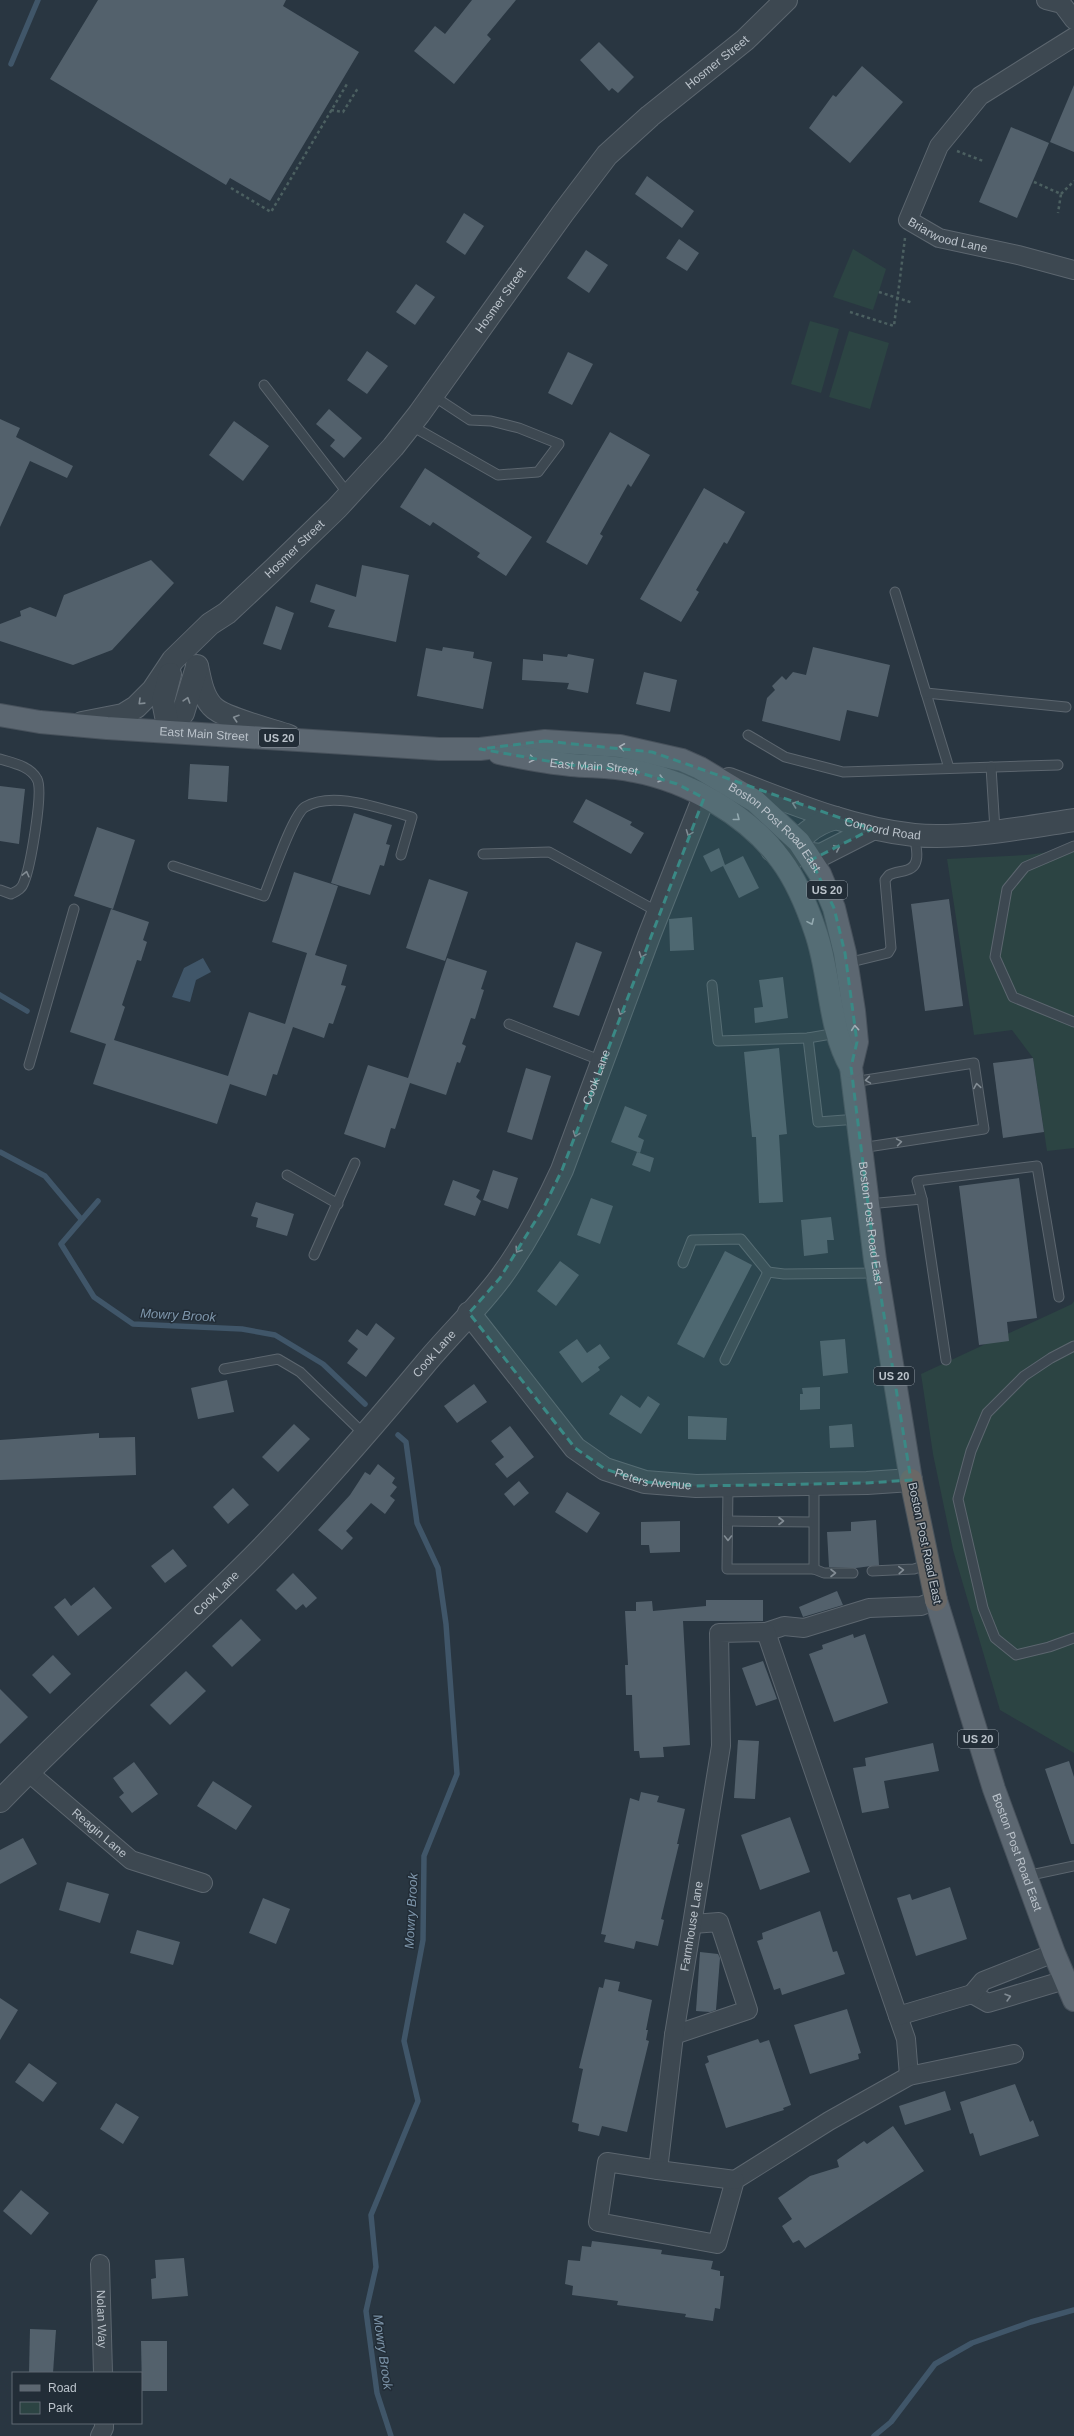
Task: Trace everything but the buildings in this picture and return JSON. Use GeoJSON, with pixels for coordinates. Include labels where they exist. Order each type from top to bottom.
{"type":"FeatureCollection","features":[{"type":"Feature","properties":{"kind":"highway","name":"Boston Post Road East"},"geometry":{"type":"LineString","coordinates":[[911,1480],[936,1600]]}},
{"type":"Feature","properties":{"kind":"main road","name":"East Main Street"},"geometry":{"type":"LineString","coordinates":[[0,715],[40,722],[300,740],[480,749],[548,762],[634,771],[677,784],[704,798]]}},
{"type":"Feature","properties":{"kind":"main road","name":"East Main Street"},"geometry":{"type":"LineString","coordinates":[[480,749],[545,741],[620,746],[652,752],[700,768]]}},
{"type":"Feature","properties":{"kind":"main road","name":"Boston Post Road East"},"geometry":{"type":"LineString","coordinates":[[700,768],[755,801],[793,850],[820,874],[834,908],[846,963],[856,1042],[852,1075],[877,1273],[911,1480]]}},
{"type":"Feature","properties":{"kind":"main road","name":"Boston Post Road East"},"geometry":{"type":"LineString","coordinates":[[704,798],[793,850]]}},
{"type":"Feature","properties":{"kind":"main road","name":"Boston Post Road East"},"geometry":{"type":"LineString","coordinates":[[793,850],[790,877],[816,933],[827,971],[841,1049],[852,1075]]}},
{"type":"Feature","properties":{"kind":"main road","name":"Boston Post Road East"},"geometry":{"type":"LineString","coordinates":[[936,1600],[994,1789],[1054,1953],[1074,2000]]}},
{"type":"Feature","properties":{"kind":"street","name":"Hosmer Street"},"geometry":{"type":"LineString","coordinates":[[77,724],[123,715],[136,707],[153,690],[173,660],[210,624],[227,613],[349,495],[410,425],[431,394],[607,155],[650,116],[745,40],[786,0]]}},
{"type":"Feature","properties":{"kind":"street"},"geometry":{"type":"LineString","coordinates":[[1046,0],[1062,4],[1074,20]]}},
{"type":"Feature","properties":{"kind":"street","name":"Briarwood Lane"},"geometry":{"type":"LineString","coordinates":[[1074,37],[980,96],[939,146],[908,220],[939,238],[1018,255],[1074,270]]}},
{"type":"Feature","properties":{"kind":"street","name":"Hosmer Street"},"geometry":{"type":"LineString","coordinates":[[169,731],[183,713],[197,666],[205,647],[227,613]]}},
{"type":"Feature","properties":{"kind":"street"},"geometry":{"type":"LineString","coordinates":[[169,731],[162,701],[173,660]]}},
{"type":"Feature","properties":{"kind":"street"},"geometry":{"type":"LineString","coordinates":[[197,666],[206,697],[212,707],[222,714],[300,740]]}},
{"type":"Feature","properties":{"kind":"street","name":"Concord Road"},"geometry":{"type":"LineString","coordinates":[[700,768],[836,818],[872,829],[914,835],[930,836],[995,830],[1074,820]]}},
{"type":"Feature","properties":{"kind":"street","name":"Cook Lane"},"geometry":{"type":"LineString","coordinates":[[0,1801],[28,1772],[253,1557],[366,1436],[500,1278],[544,1207],[562,1170],[658,912],[704,798]]}},
{"type":"Feature","properties":{"kind":"street"},"geometry":{"type":"LineString","coordinates":[[836,818],[821,822],[807,832],[793,850],[821,855],[872,829]]}},
{"type":"Feature","properties":{"kind":"street","name":"Peters Avenue"},"geometry":{"type":"LineString","coordinates":[[469,1313],[575,1448],[605,1470],[645,1482],[696,1486],[814,1485],[911,1480]]}},
{"type":"Feature","properties":{"kind":"street"},"geometry":{"type":"LineString","coordinates":[[909,2076],[906,2039],[766,1632],[784,1626],[804,1628],[869,1608],[921,1606],[936,1600]]}},
{"type":"Feature","properties":{"kind":"street","name":"Farmhouse Lane"},"geometry":{"type":"LineString","coordinates":[[658,2170],[674,2035],[721,1746],[719,1633],[766,1632]]}},
{"type":"Feature","properties":{"kind":"street","name":"Reagin Lane"},"geometry":{"type":"LineString","coordinates":[[28,1772],[131,1860],[203,1883]]}},
{"type":"Feature","properties":{"kind":"street"},"geometry":{"type":"LineString","coordinates":[[674,2035],[748,2010],[719,1922],[693,1924]]}},
{"type":"Feature","properties":{"kind":"street"},"geometry":{"type":"LineString","coordinates":[[898,2016],[972,1994],[983,1981],[1054,1953]]}},
{"type":"Feature","properties":{"kind":"street"},"geometry":{"type":"LineString","coordinates":[[972,1994],[988,2003],[1065,1980]]}},
{"type":"Feature","properties":{"kind":"street"},"geometry":{"type":"LineString","coordinates":[[735,2180],[718,2244],[598,2222],[607,2162],[735,2180],[829,2121],[909,2076],[1014,2054]]}},
{"type":"Feature","properties":{"kind":"street","name":"Nolan Way"},"geometry":{"type":"LineString","coordinates":[[100,2264],[103,2372]]}},
{"type":"Feature","properties":{"kind":"street"},"geometry":{"type":"LineString","coordinates":[[100,2436],[104,2428],[104,2424]]}},
{"type":"Feature","properties":{"kind":"lane"},"geometry":{"type":"LineString","coordinates":[[264,385],[349,495]]}},
{"type":"Feature","properties":{"kind":"lane"},"geometry":{"type":"LineString","coordinates":[[410,425],[498,476],[538,472],[559,444],[519,428],[491,421],[470,420],[431,394]]}},
{"type":"Feature","properties":{"kind":"lane"},"geometry":{"type":"LineString","coordinates":[[895,592],[949,768]]}},
{"type":"Feature","properties":{"kind":"lane"},"geometry":{"type":"LineString","coordinates":[[926,693],[1066,707]]}},
{"type":"Feature","properties":{"kind":"lane"},"geometry":{"type":"LineString","coordinates":[[748,735],[785,757],[843,772],[1058,764]]}},
{"type":"Feature","properties":{"kind":"lane"},"geometry":{"type":"LineString","coordinates":[[0,759],[31,770],[39,784],[33,846],[24,883],[19,890],[11,894],[0,890]]}},
{"type":"Feature","properties":{"kind":"lane"},"geometry":{"type":"LineString","coordinates":[[990,767],[995,830]]}},
{"type":"Feature","properties":{"kind":"lane"},"geometry":{"type":"LineString","coordinates":[[173,866],[264,896],[290,830],[303,807],[326,799],[360,804],[412,817],[401,855]]}},
{"type":"Feature","properties":{"kind":"lane"},"geometry":{"type":"LineString","coordinates":[[846,963],[882,956],[888,953],[891,948],[886,880],[889,875],[908,870],[914,866],[917,859],[914,835]]}},
{"type":"Feature","properties":{"kind":"lane"},"geometry":{"type":"LineString","coordinates":[[1074,846],[1025,867],[1007,889],[995,957],[1013,997],[1074,1022]]}},
{"type":"Feature","properties":{"kind":"lane"},"geometry":{"type":"LineString","coordinates":[[483,854],[549,852],[658,912]]}},
{"type":"Feature","properties":{"kind":"lane"},"geometry":{"type":"LineString","coordinates":[[30,1065],[74,909]]}},
{"type":"Feature","properties":{"kind":"lane"},"geometry":{"type":"LineString","coordinates":[[712,985],[718,1041],[808,1038],[837,1033]]}},
{"type":"Feature","properties":{"kind":"lane"},"geometry":{"type":"LineString","coordinates":[[509,1024],[602,1061]]}},
{"type":"Feature","properties":{"kind":"lane"},"geometry":{"type":"LineString","coordinates":[[808,1038],[818,1122],[858,1119]]}},
{"type":"Feature","properties":{"kind":"lane"},"geometry":{"type":"LineString","coordinates":[[852,1075],[974,1063],[984,1129],[861,1148]]}},
{"type":"Feature","properties":{"kind":"lane"},"geometry":{"type":"LineString","coordinates":[[314,1255],[355,1163]]}},
{"type":"Feature","properties":{"kind":"lane"},"geometry":{"type":"LineString","coordinates":[[946,1360],[922,1199],[917,1181],[1037,1166],[1059,1297]]}},
{"type":"Feature","properties":{"kind":"lane"},"geometry":{"type":"LineString","coordinates":[[287,1175],[338,1204]]}},
{"type":"Feature","properties":{"kind":"lane"},"geometry":{"type":"LineString","coordinates":[[868,1204],[922,1199]]}},
{"type":"Feature","properties":{"kind":"lane"},"geometry":{"type":"LineString","coordinates":[[683,1263],[692,1240],[741,1240],[768,1272],[784,1274],[877,1273]]}},
{"type":"Feature","properties":{"kind":"lane"},"geometry":{"type":"LineString","coordinates":[[725,1360],[768,1272]]}},
{"type":"Feature","properties":{"kind":"lane"},"geometry":{"type":"LineString","coordinates":[[1074,1346],[1051,1358],[1024,1376],[987,1414],[971,1451],[958,1499],[983,1608],[995,1638],[1016,1655],[1049,1647],[1074,1638]]}},
{"type":"Feature","properties":{"kind":"lane"},"geometry":{"type":"LineString","coordinates":[[224,1369],[278,1359],[300,1372],[366,1436]]}},
{"type":"Feature","properties":{"kind":"lane"},"geometry":{"type":"LineString","coordinates":[[728,1485],[728,1569],[814,1569],[824,1573],[853,1573]]}},
{"type":"Feature","properties":{"kind":"lane"},"geometry":{"type":"LineString","coordinates":[[814,1485],[814,1569]]}},
{"type":"Feature","properties":{"kind":"lane"},"geometry":{"type":"LineString","coordinates":[[728,1521],[813,1522]]}},
{"type":"Feature","properties":{"kind":"lane"},"geometry":{"type":"LineString","coordinates":[[872,1571],[914,1569],[928,1564]]}},
{"type":"Feature","properties":{"kind":"lane"},"geometry":{"type":"LineString","coordinates":[[1026,1876],[1074,1866]]}},
{"type":"Feature","properties":{"kind":"path"},"geometry":{"type":"LineString","coordinates":[[231,188],[271,212],[347,84]]}},
{"type":"Feature","properties":{"kind":"path"},"geometry":{"type":"LineString","coordinates":[[331,110],[343,112],[358,88]]}},
{"type":"Feature","properties":{"kind":"path"},"geometry":{"type":"LineString","coordinates":[[949,148],[983,161]]}},
{"type":"Feature","properties":{"kind":"path"},"geometry":{"type":"LineString","coordinates":[[1058,213],[1061,194],[1074,181]]}},
{"type":"Feature","properties":{"kind":"path"},"geometry":{"type":"LineString","coordinates":[[1034,182],[1061,194]]}},
{"type":"Feature","properties":{"kind":"path"},"geometry":{"type":"LineString","coordinates":[[850,312],[894,326],[904,242],[911,223]]}},
{"type":"Feature","properties":{"kind":"path"},"geometry":{"type":"LineString","coordinates":[[879,292],[913,303]]}},
{"type":"Feature","properties":{"kind":"highlighted area"},"geometry":{"type":"Polygon","coordinates":[[[545,741],[652,752],[872,829],[811,860],[834,908],[845,953],[857,1042],[851,1067],[875,1260],[911,1480],[867,1483],[696,1486],[645,1482],[605,1469],[575,1448],[469,1313],[500,1278],[544,1207],[562,1170],[704,798],[677,784],[634,771],[570,765],[480,749],[545,741]]]}},
{"type":"Feature","properties":{"kind":"green space"},"geometry":{"type":"Polygon","coordinates":[[[853,249],[886,269],[873,310],[833,297],[853,249]]]}},
{"type":"Feature","properties":{"kind":"green space"},"geometry":{"type":"Polygon","coordinates":[[[810,321],[839,329],[821,393],[791,384],[810,321]]]}},
{"type":"Feature","properties":{"kind":"green space"},"geometry":{"type":"Polygon","coordinates":[[[849,331],[889,343],[870,409],[829,397],[849,331]]]}},
{"type":"Feature","properties":{"kind":"green space"},"geometry":{"type":"Polygon","coordinates":[[[1074,849],[1074,1148],[1047,1151],[1033,1058],[1012,1030],[974,1035],[947,859],[1026,855],[1074,849]]]}},
{"type":"Feature","properties":{"kind":"green space"},"geometry":{"type":"Polygon","coordinates":[[[1074,1301],[1074,1753],[1000,1710],[953,1550],[933,1454],[921,1374],[1072,1304],[1074,1301]]]}},
{"type":"Feature","properties":{"kind":"water"},"geometry":{"type":"Polygon","coordinates":[[[203,958],[211,972],[196,980],[190,1002],[172,997],[184,968],[203,958]]]}},
{"type":"Feature","properties":{"kind":"waterway","name":"Mowry Brook"},"geometry":{"type":"LineString","coordinates":[[11,64],[38,0]]}},
{"type":"Feature","properties":{"kind":"waterway","name":"Mowry Brook"},"geometry":{"type":"LineString","coordinates":[[0,995],[27,1011]]}},
{"type":"Feature","properties":{"kind":"waterway"},"geometry":{"type":"LineString","coordinates":[[0,1152],[45,1176],[81,1219]]}},
{"type":"Feature","properties":{"kind":"waterway","name":"Mowry Brook"},"geometry":{"type":"LineString","coordinates":[[98,1201],[61,1244],[94,1297],[133,1324],[242,1329],[275,1335],[323,1364],[365,1404]]}},
{"type":"Feature","properties":{"kind":"waterway","name":"Mowry Brook"},"geometry":{"type":"LineString","coordinates":[[391,2436],[377,2393],[366,2311],[376,2267],[371,2215],[418,2101],[404,2041],[423,1940],[424,1856],[457,1774],[446,1624],[438,1568],[417,1523],[406,1442],[398,1435]]}},
{"type":"Feature","properties":{"kind":"waterway"},"geometry":{"type":"LineString","coordinates":[[874,2436],[891,2422],[935,2364],[972,2343],[1031,2322],[1074,2310]]}}]}
